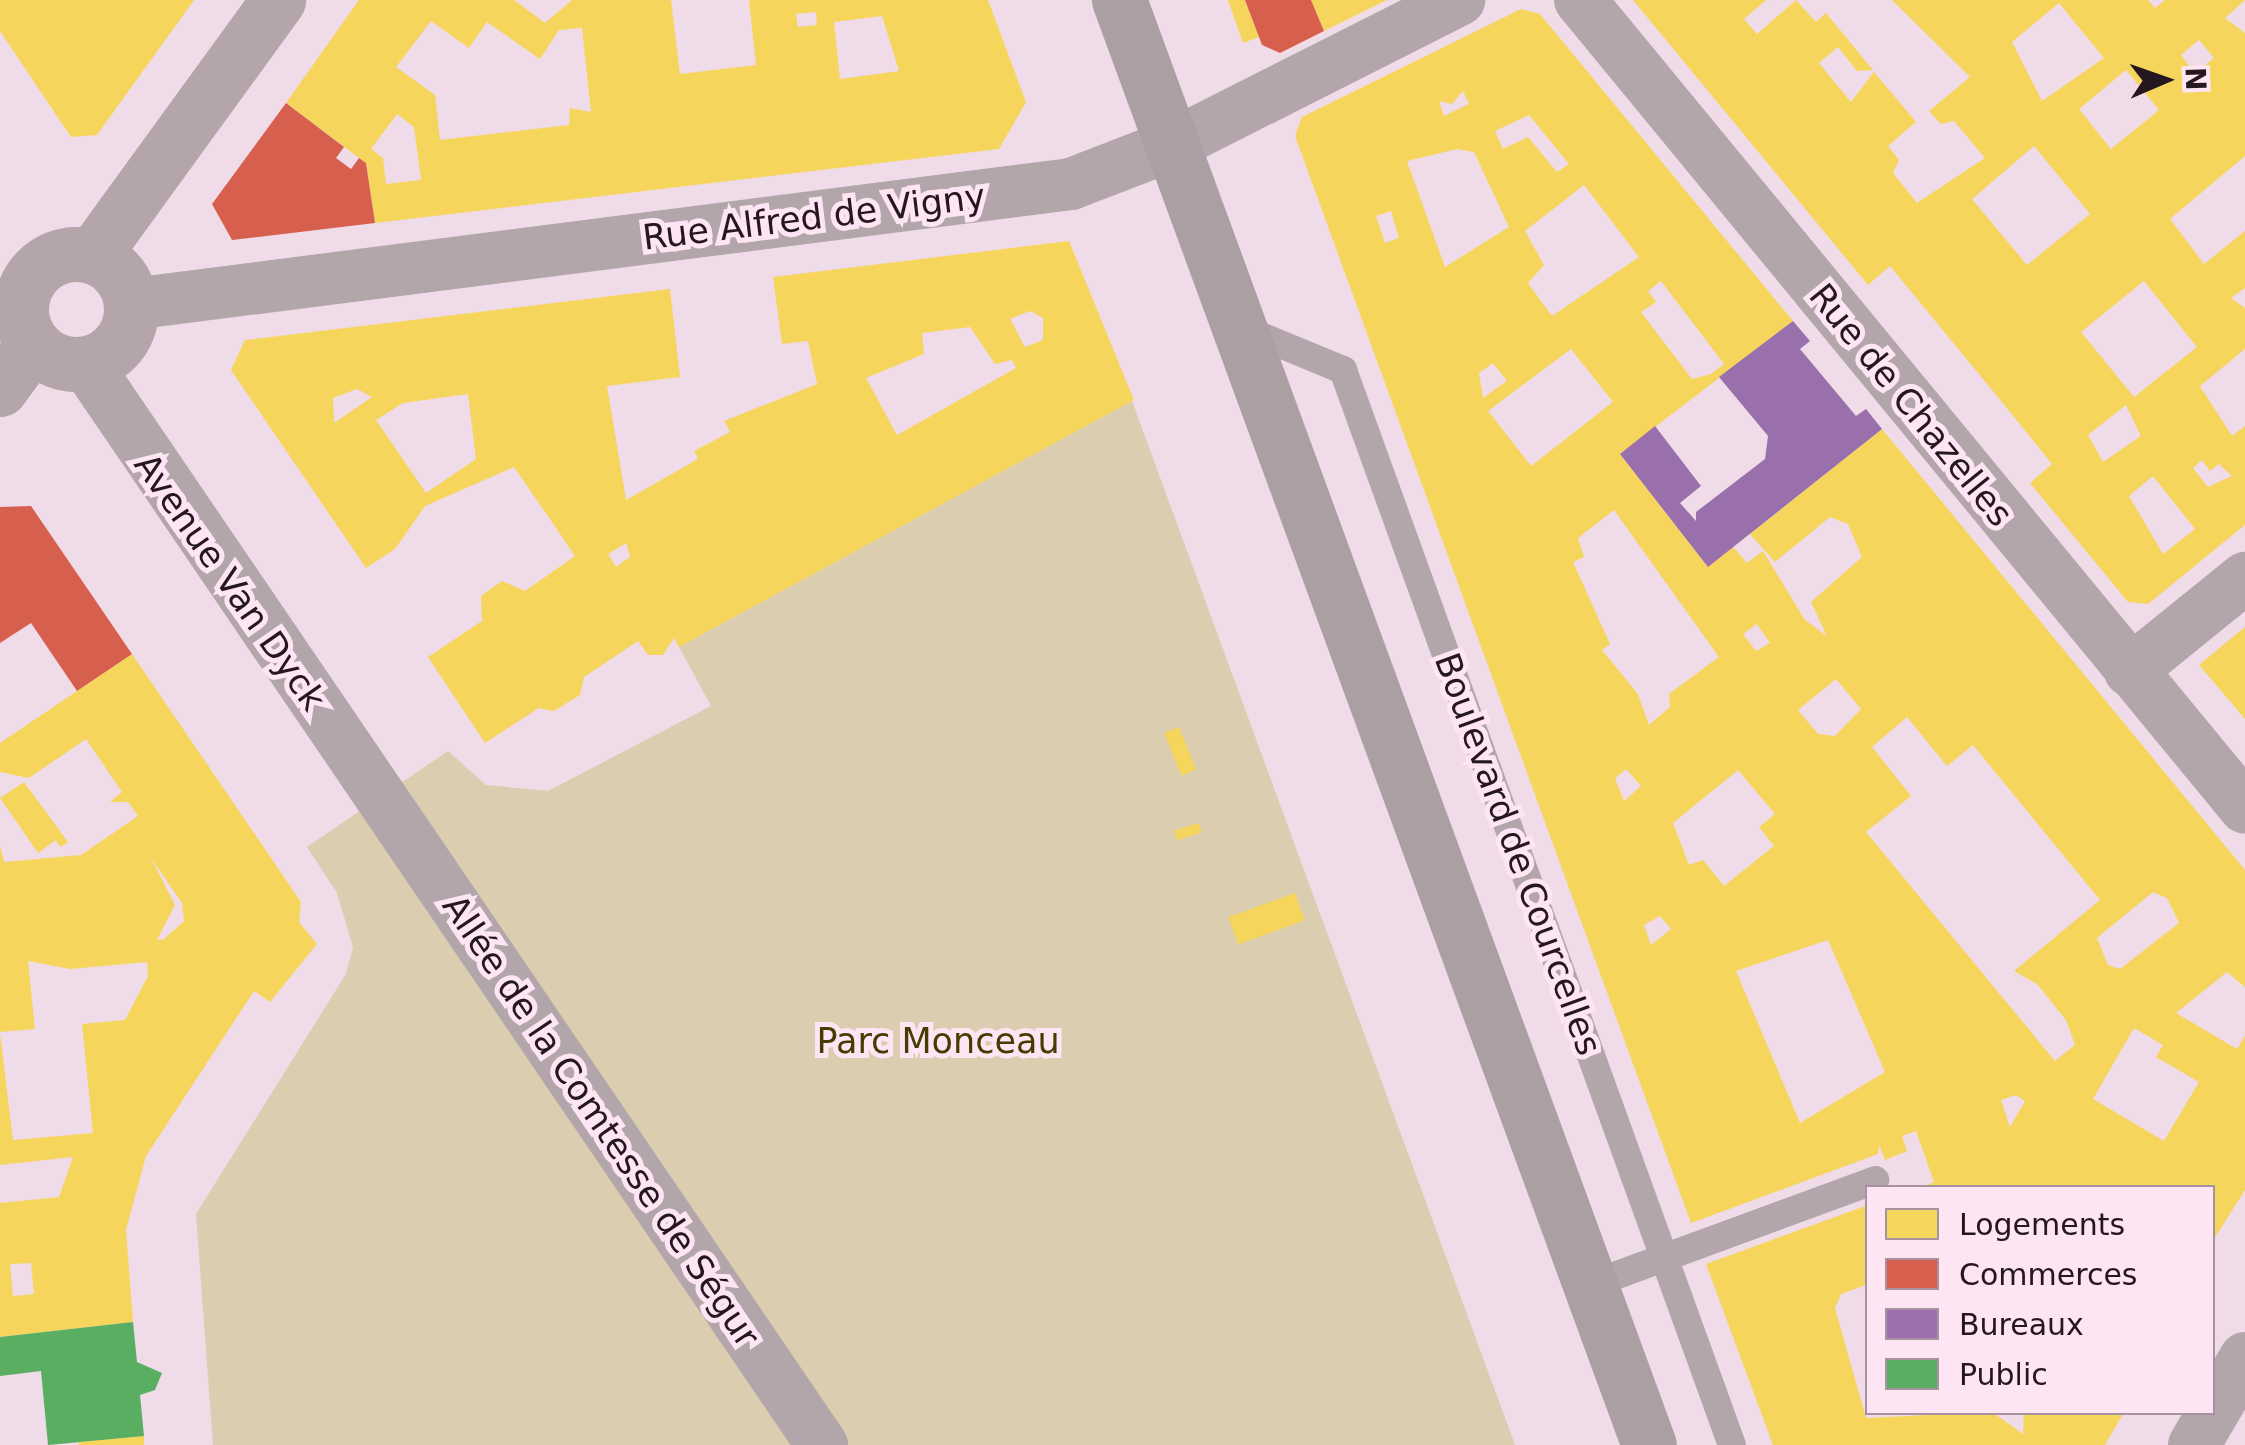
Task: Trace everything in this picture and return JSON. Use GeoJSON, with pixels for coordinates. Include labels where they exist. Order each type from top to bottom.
{"type":"FeatureCollection","features":[{"type":"Feature","properties":{"kind":"main road"},"geometry":{"type":"LineString","coordinates":[[1119,0],[1649,1445]]}},
{"type":"Feature","properties":{"kind":"street"},"geometry":{"type":"LineString","coordinates":[[93,255],[278,0]]}},
{"type":"Feature","properties":{"kind":"street","name":"Rue Alfred de Vigny"},"geometry":{"type":"LineString","coordinates":[[132,304],[1072,184],[1172,144],[1459,0]]}},
{"type":"Feature","properties":{"kind":"street","name":"Rue de Chazelles"},"geometry":{"type":"LineString","coordinates":[[1580,0],[2245,808]]}},
{"type":"Feature","properties":{"kind":"street"},"geometry":{"type":"LineString","coordinates":[[93,255],[118,272],[132,304],[118,345],[86,364],[59,362],[33,344],[21,318],[12,268],[93,255]]}},
{"type":"Feature","properties":{"kind":"street"},"geometry":{"type":"LineString","coordinates":[[0,389],[33,344]]}},
{"type":"Feature","properties":{"kind":"street","name":"Avenue Van Dyck"},"geometry":{"type":"LineString","coordinates":[[86,364],[132,439],[379,798]]}},
{"type":"Feature","properties":{"kind":"street"},"geometry":{"type":"LineString","coordinates":[[2130,671],[2245,578]]}},
{"type":"Feature","properties":{"kind":"street","name":"Allée de la Comtesse de Ségur"},"geometry":{"type":"LineString","coordinates":[[379,798],[822,1445]]}},
{"type":"Feature","properties":{"kind":"street"},"geometry":{"type":"LineString","coordinates":[[2215,1409],[2245,1358]]}},
{"type":"Feature","properties":{"kind":"street"},"geometry":{"type":"LineString","coordinates":[[2194,1445],[2212,1415]]}},
{"type":"Feature","properties":{"kind":"lane","name":"Boulevard de Courcelles"},"geometry":{"type":"LineString","coordinates":[[1238,327],[1343,370],[1732,1445]]}},
{"type":"Feature","properties":{"kind":"lane"},"geometry":{"type":"LineString","coordinates":[[1590,1285],[1875,1180]]}},
{"type":"Feature","properties":{"kind":"green space","name":"Parc Monceau"},"geometry":{"type":"Polygon","coordinates":[[[1132,401],[1515,1445],[213,1445],[196,1214],[346,974],[353,947],[337,893],[307,847],[448,751],[486,785],[548,791],[711,706],[679,647],[1132,401]]]}},
{"type":"Feature","properties":{"kind":"building: Logements"},"geometry":{"type":"Polygon","coordinates":[[[0,0],[194,0],[97,135],[71,137],[0,31],[0,0]]]}},
{"type":"Feature","properties":{"kind":"building: Logements"},"geometry":{"type":"Polygon","coordinates":[[[359,0],[514,0],[545,23],[572,0],[671,0],[680,74],[756,65],[749,0],[988,0],[1026,102],[999,149],[375,223],[366,163],[286,103],[359,0]],[[816,12],[796,14],[798,27],[817,25],[816,12]],[[882,16],[834,22],[840,79],[899,71],[882,16]],[[431,21],[396,67],[435,95],[440,140],[569,125],[570,108],[591,112],[582,28],[559,30],[540,59],[487,22],[469,48],[431,21]],[[397,114],[371,149],[383,158],[386,184],[421,180],[414,127],[397,114]]]}},
{"type":"Feature","properties":{"kind":"building: Logements"},"geometry":{"type":"Polygon","coordinates":[[[1228,0],[1245,0],[1259,37],[1243,43],[1228,0]]]}},
{"type":"Feature","properties":{"kind":"building: Logements"},"geometry":{"type":"Polygon","coordinates":[[[1311,0],[1387,0],[1324,31],[1311,0]]]}},
{"type":"Feature","properties":{"kind":"building: Logements"},"geometry":{"type":"Polygon","coordinates":[[[1633,0],[1766,0],[1744,19],[1757,34],[1796,0],[1816,22],[1826,13],[1873,70],[1857,71],[1838,47],[1819,63],[1851,102],[1874,72],[1916,122],[1888,146],[1899,160],[1893,173],[1917,203],[1985,158],[1954,121],[1941,124],[1929,111],[1970,77],[1892,0],[2148,0],[2155,8],[2165,0],[2245,0],[2225,18],[2245,33],[2245,156],[2170,219],[2204,264],[2245,231],[2245,288],[2231,298],[2245,308],[2245,349],[2200,386],[2232,436],[2245,426],[2245,525],[2148,604],[2128,602],[2030,483],[2052,464],[1890,266],[1868,285],[1633,0]],[[2059,3],[2012,42],[2042,101],[2104,58],[2059,3]],[[2199,40],[2181,55],[2195,73],[2214,58],[2199,40]],[[2126,70],[2079,109],[2111,149],[2159,110],[2126,70]],[[2034,146],[1972,199],[2027,265],[2090,214],[2034,146]],[[2144,281],[2081,332],[2134,397],[2197,347],[2144,281]],[[2126,405],[2088,435],[2103,462],[2141,436],[2126,405]],[[2202,460],[2193,468],[2208,487],[2232,476],[2219,464],[2210,471],[2202,460]],[[2153,476],[2129,496],[2163,554],[2195,529],[2153,476]]]}},
{"type":"Feature","properties":{"kind":"building: Logements"},"geometry":{"type":"Polygon","coordinates":[[[1521,9],[1540,14],[1793,321],[1620,454],[1708,567],[1733,547],[1747,563],[1763,551],[1805,620],[1827,636],[1811,602],[1862,557],[1848,524],[1830,517],[1775,562],[1750,534],[1882,429],[2245,870],[2245,987],[2227,972],[2176,1013],[2237,1049],[2245,1036],[2245,1190],[2215,1237],[2215,1185],[1926,1185],[1934,1182],[1916,1131],[1902,1136],[1907,1151],[1885,1160],[1879,1145],[1878,1154],[1691,1223],[1295,136],[1302,117],[1521,9]],[[1463,91],[1452,104],[1439,101],[1444,116],[1469,104],[1463,91]],[[1529,115],[1495,131],[1503,149],[1528,137],[1557,172],[1569,164],[1529,115]],[[1457,149],[1407,161],[1445,267],[1509,227],[1474,152],[1457,149]],[[1584,185],[1525,231],[1544,265],[1528,283],[1552,316],[1639,257],[1584,185]],[[1391,211],[1376,216],[1385,243],[1399,238],[1391,211]],[[1661,281],[1648,291],[1656,302],[1641,312],[1692,379],[1711,374],[1724,364],[1661,281]],[[1571,349],[1488,411],[1531,466],[1613,402],[1571,349]],[[1493,363],[1479,373],[1483,398],[1507,381],[1493,363]],[[1614,510],[1578,538],[1584,557],[1573,562],[1610,644],[1602,650],[1638,694],[1649,725],[1670,707],[1669,694],[1719,657],[1614,510]],[[1757,624],[1743,634],[1756,651],[1770,643],[1757,624]],[[1836,679],[1798,710],[1818,734],[1835,736],[1861,709],[1836,679]],[[1907,717],[1872,747],[1911,796],[1866,832],[2055,1061],[2075,1045],[2066,1020],[2037,984],[2014,971],[2100,900],[1973,745],[1947,766],[1907,717]],[[1626,769],[1615,778],[1624,801],[1641,786],[1626,769]],[[1738,770],[1673,823],[1689,865],[1703,860],[1724,886],[1774,846],[1759,827],[1775,814],[1738,770]],[[2153,892],[2097,938],[2108,965],[2120,969],[2179,923],[2167,898],[2153,892]],[[1660,916],[1644,925],[1651,945],[1671,929],[1660,916]],[[1828,940],[1736,971],[1800,1123],[1885,1072],[1828,940]],[[2134,1028],[2093,1099],[2164,1141],[2199,1082],[2156,1057],[2163,1045],[2134,1028]],[[2016,1095],[2001,1100],[2010,1127],[2025,1101],[2016,1095]]]}},
{"type":"Feature","properties":{"kind":"building: Logements"},"geometry":{"type":"Polygon","coordinates":[[[1069,241],[1134,400],[679,647],[674,638],[663,655],[648,655],[638,641],[584,677],[580,695],[554,711],[539,708],[485,743],[428,657],[482,621],[481,596],[502,581],[525,591],[575,556],[554,525],[514,467],[425,506],[395,549],[366,568],[231,370],[245,340],[670,289],[680,377],[607,386],[626,500],[698,459],[694,451],[730,432],[724,421],[817,384],[808,341],[782,344],[773,277],[1069,241]],[[1030,311],[1010,319],[1025,347],[1043,340],[1043,318],[1030,311]],[[970,327],[922,333],[924,354],[866,378],[897,435],[1016,368],[1012,360],[995,364],[970,327]],[[357,389],[333,398],[334,423],[372,397],[357,389]],[[468,394],[403,403],[376,420],[426,493],[476,459],[468,394]],[[626,543],[608,554],[616,567],[630,557],[626,543]]]}},
{"type":"Feature","properties":{"kind":"building: Logements"},"geometry":{"type":"Polygon","coordinates":[[[2245,627],[2245,719],[2199,665],[2245,627]]]}},
{"type":"Feature","properties":{"kind":"building: Logements"},"geometry":{"type":"Polygon","coordinates":[[[132,654],[301,902],[299,922],[317,944],[270,1002],[254,991],[146,1156],[126,1230],[133,1322],[0,1337],[0,1203],[59,1197],[73,1157],[0,1165],[0,1033],[13,1140],[93,1133],[82,1024],[125,1020],[148,976],[147,962],[70,969],[28,961],[35,1029],[0,1032],[0,845],[4,862],[81,855],[138,816],[128,802],[110,802],[122,792],[86,739],[29,778],[0,772],[0,743],[132,654]],[[151,858],[175,905],[157,940],[164,939],[184,921],[182,903],[151,858]],[[31,1263],[10,1264],[13,1296],[34,1294],[31,1263]]]}},
{"type":"Feature","properties":{"kind":"building: Logements"},"geometry":{"type":"Polygon","coordinates":[[[1179,727],[1196,770],[1181,776],[1164,733],[1179,727]]]}},
{"type":"Feature","properties":{"kind":"building: Logements"},"geometry":{"type":"Polygon","coordinates":[[[24,782],[68,842],[60,847],[56,840],[38,853],[0,798],[24,782]]]}},
{"type":"Feature","properties":{"kind":"building: Logements"},"geometry":{"type":"Polygon","coordinates":[[[1199,823],[1202,833],[1177,840],[1174,831],[1199,823]]]}},
{"type":"Feature","properties":{"kind":"building: Logements"},"geometry":{"type":"Polygon","coordinates":[[[1295,893],[1305,920],[1238,945],[1228,917],[1295,893]]]}},
{"type":"Feature","properties":{"kind":"building: Logements"},"geometry":{"type":"Polygon","coordinates":[[[1865,1206],[1865,1285],[1841,1294],[1835,1308],[1866,1418],[1996,1415],[2023,1434],[2024,1415],[2122,1415],[2105,1445],[1773,1445],[1706,1264],[1865,1206]]]}},
{"type":"Feature","properties":{"kind":"building: Logements"},"geometry":{"type":"Polygon","coordinates":[[[144,1436],[144,1445],[78,1442],[144,1436]]]}},
{"type":"Feature","properties":{"kind":"building: Commerces"},"geometry":{"type":"Polygon","coordinates":[[[1245,0],[1311,0],[1324,31],[1280,53],[1262,45],[1245,0]]]}},
{"type":"Feature","properties":{"kind":"building: Commerces"},"geometry":{"type":"Polygon","coordinates":[[[286,103],[344,147],[336,158],[351,169],[359,158],[366,163],[375,223],[232,240],[212,204],[286,103]]]}},
{"type":"Feature","properties":{"kind":"building: Commerces"},"geometry":{"type":"Polygon","coordinates":[[[31,506],[132,654],[77,691],[31,623],[0,643],[0,507],[31,506]]]}},
{"type":"Feature","properties":{"kind":"building: Bureaux"},"geometry":{"type":"Polygon","coordinates":[[[1793,321],[1810,341],[1800,349],[1856,416],[1866,409],[1882,429],[1708,567],[1620,454],[1655,426],[1701,486],[1680,503],[1696,521],[1696,512],[1765,459],[1768,436],[1719,377],[1793,321]]]}},
{"type":"Feature","properties":{"kind":"building: Public"},"geometry":{"type":"Polygon","coordinates":[[[133,1322],[137,1362],[162,1373],[155,1390],[140,1395],[144,1436],[48,1445],[41,1371],[0,1376],[0,1337],[133,1322]]]}}]}
